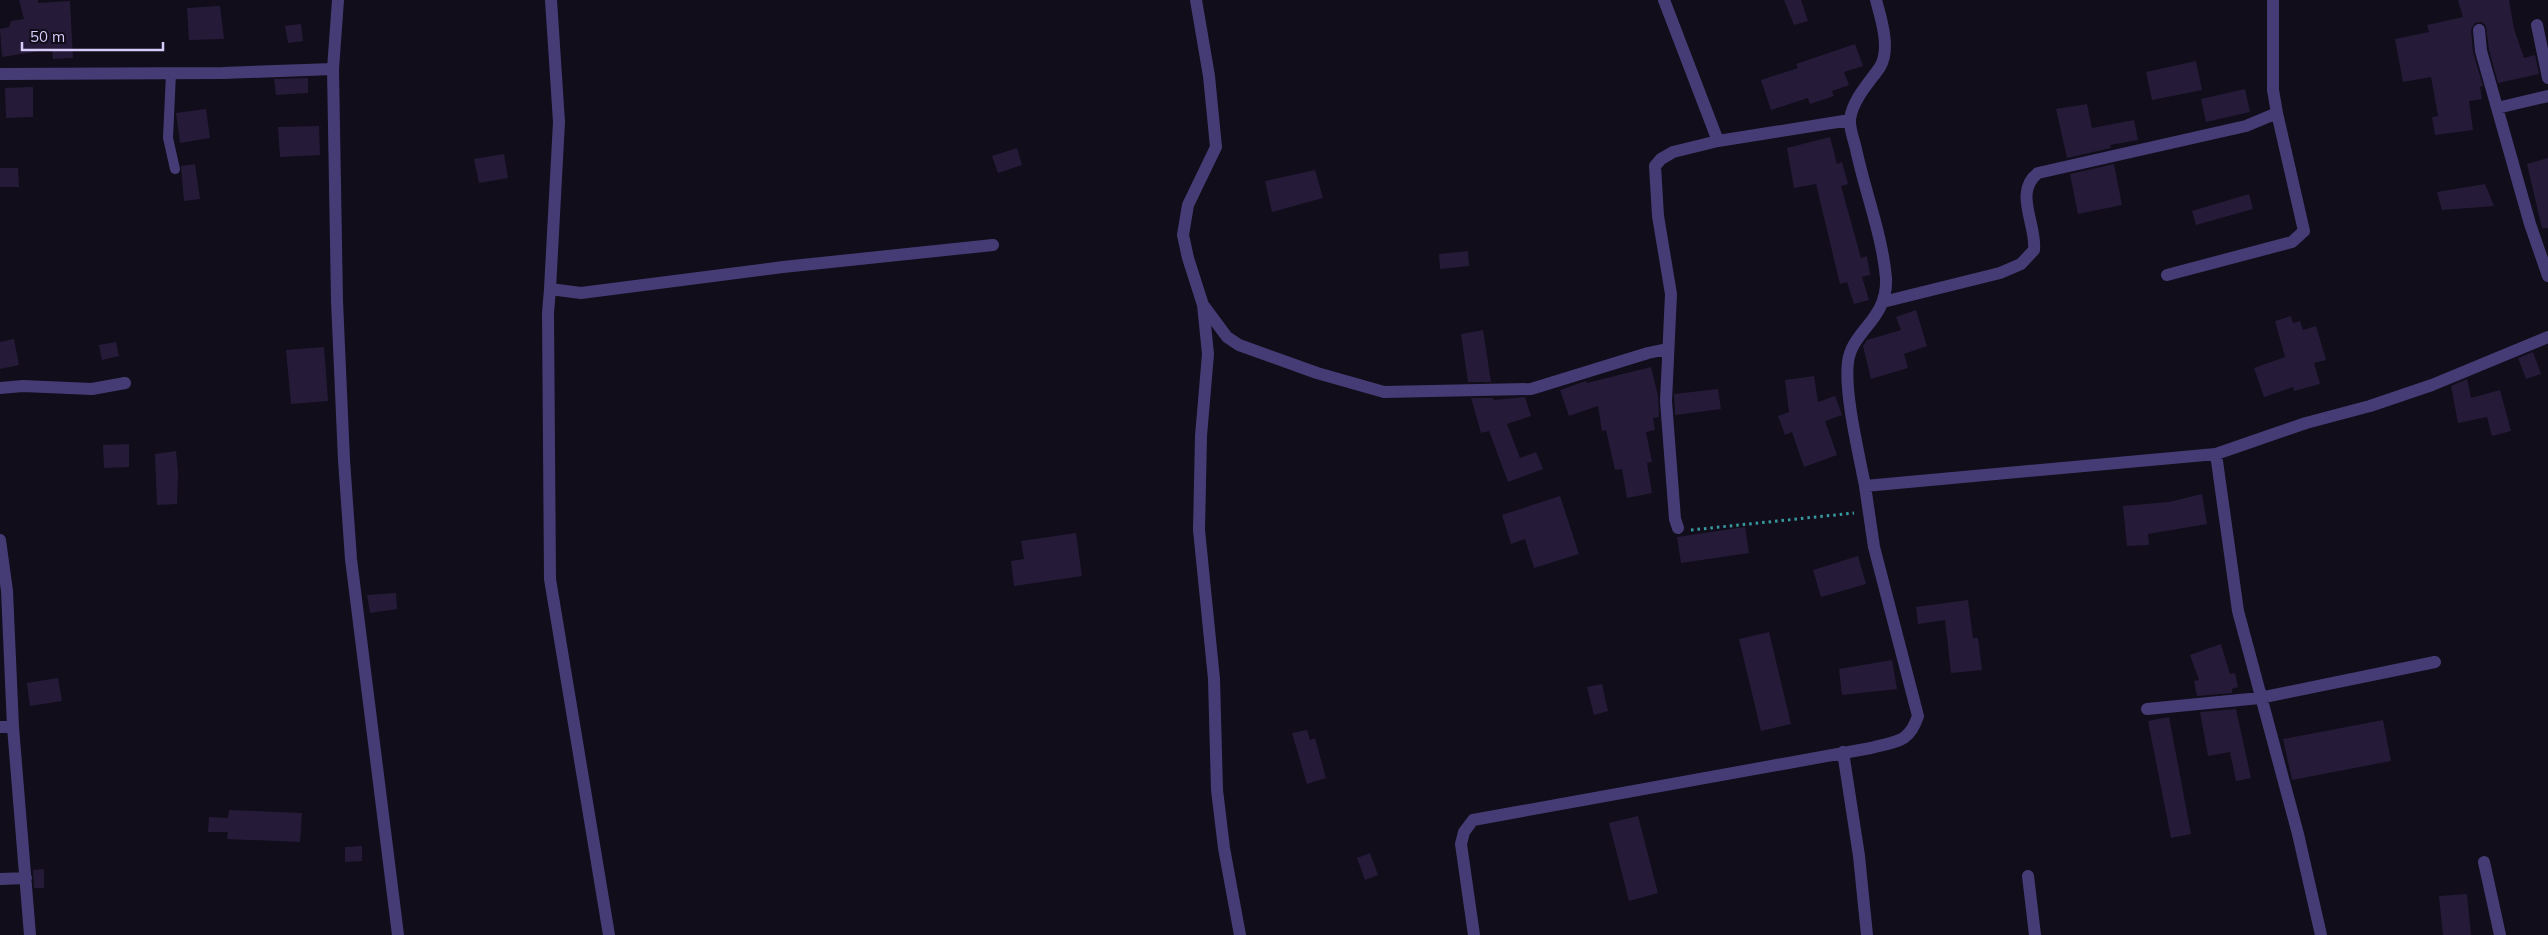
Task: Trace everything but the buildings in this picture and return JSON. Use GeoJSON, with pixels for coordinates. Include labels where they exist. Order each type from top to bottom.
{"type":"FeatureCollection","features":[{"type":"Feature","properties":{"kind":"street"},"geometry":{"type":"LineString","coordinates":[[338,0],[333,69],[336,301],[350,549],[398,935]]}},
{"type":"Feature","properties":{"kind":"street"},"geometry":{"type":"LineString","coordinates":[[551,0],[559,122],[548,313],[550,579],[609,935]]}},
{"type":"Feature","properties":{"kind":"street"},"geometry":{"type":"LineString","coordinates":[[1196,0],[1209,76],[1216,147],[1188,205],[1183,235],[1188,258],[1203,305],[1208,354],[1201,436],[1199,530],[1214,679],[1217,790],[1224,848],[1240,935]]}},
{"type":"Feature","properties":{"kind":"street"},"geometry":{"type":"LineString","coordinates":[[1664,0],[1718,141]]}},
{"type":"Feature","properties":{"kind":"street"},"geometry":{"type":"LineString","coordinates":[[1474,935],[1461,844],[1464,832],[1473,820],[1843,752],[1904,739],[1913,730],[1918,716],[1874,547],[1850,396],[1848,362],[1854,346],[1870,325],[1886,294],[1886,277],[1881,244],[1850,120],[1868,81],[1881,65],[1884,46],[1882,23],[1876,0]]}},
{"type":"Feature","properties":{"kind":"street"},"geometry":{"type":"LineString","coordinates":[[2167,275],[2292,242],[2304,231],[2273,90],[2273,0]]}},
{"type":"Feature","properties":{"kind":"street"},"geometry":{"type":"LineString","coordinates":[[2537,25],[2548,78]]}},
{"type":"Feature","properties":{"kind":"street"},"geometry":{"type":"LineString","coordinates":[[2479,30],[2481,51],[2530,224],[2548,276]]}},
{"type":"Feature","properties":{"kind":"street"},"geometry":{"type":"LineString","coordinates":[[0,74],[223,73],[333,69]]}},
{"type":"Feature","properties":{"kind":"street"},"geometry":{"type":"LineString","coordinates":[[2497,108],[2548,96]]}},
{"type":"Feature","properties":{"kind":"street"},"geometry":{"type":"LineString","coordinates":[[1883,302],[2000,273],[2021,264],[2034,250],[2027,191],[2032,177],[2038,173],[2246,126],[2277,113]]}},
{"type":"Feature","properties":{"kind":"street"},"geometry":{"type":"LineString","coordinates":[[1678,528],[1675,518],[1668,442],[1668,349],[1672,314],[1671,294],[1658,216],[1655,166],[1661,159],[1673,152],[1718,141],[1850,120]]}},
{"type":"Feature","properties":{"kind":"street"},"geometry":{"type":"LineString","coordinates":[[550,289],[581,293],[783,266],[993,245]]}},
{"type":"Feature","properties":{"kind":"street"},"geometry":{"type":"LineString","coordinates":[[1203,305],[1227,337],[1238,345],[1317,374],[1384,392],[1531,389],[1648,353],[1668,349]]}},
{"type":"Feature","properties":{"kind":"street"},"geometry":{"type":"LineString","coordinates":[[1865,486],[2216,454],[2306,423],[2370,406],[2432,385],[2548,337]]}},
{"type":"Feature","properties":{"kind":"street"},"geometry":{"type":"LineString","coordinates":[[0,388],[23,386],[92,389],[125,383]]}},
{"type":"Feature","properties":{"kind":"street"},"geometry":{"type":"LineString","coordinates":[[2216,454],[2226,540],[2238,611],[2298,834],[2321,935]]}},
{"type":"Feature","properties":{"kind":"street"},"geometry":{"type":"LineString","coordinates":[[0,540],[9,629],[7,727],[26,878],[30,935]]}},
{"type":"Feature","properties":{"kind":"street"},"geometry":{"type":"LineString","coordinates":[[2147,709],[2260,698],[2435,662]]}},
{"type":"Feature","properties":{"kind":"street"},"geometry":{"type":"LineString","coordinates":[[1843,752],[1859,856],[1868,935]]}},
{"type":"Feature","properties":{"kind":"street"},"geometry":{"type":"LineString","coordinates":[[2484,862],[2500,935]]}},
{"type":"Feature","properties":{"kind":"street"},"geometry":{"type":"LineString","coordinates":[[2028,876],[2035,935]]}},
{"type":"Feature","properties":{"kind":"street"},"geometry":{"type":"LineString","coordinates":[[0,880],[26,878]]}},
{"type":"Feature","properties":{"kind":"lane"},"geometry":{"type":"LineString","coordinates":[[171,73],[168,138],[175,170]]}},
{"type":"Feature","properties":{"kind":"path"},"geometry":{"type":"LineString","coordinates":[[1678,528],[1686,531],[1709,529],[1867,511]]}}]}
